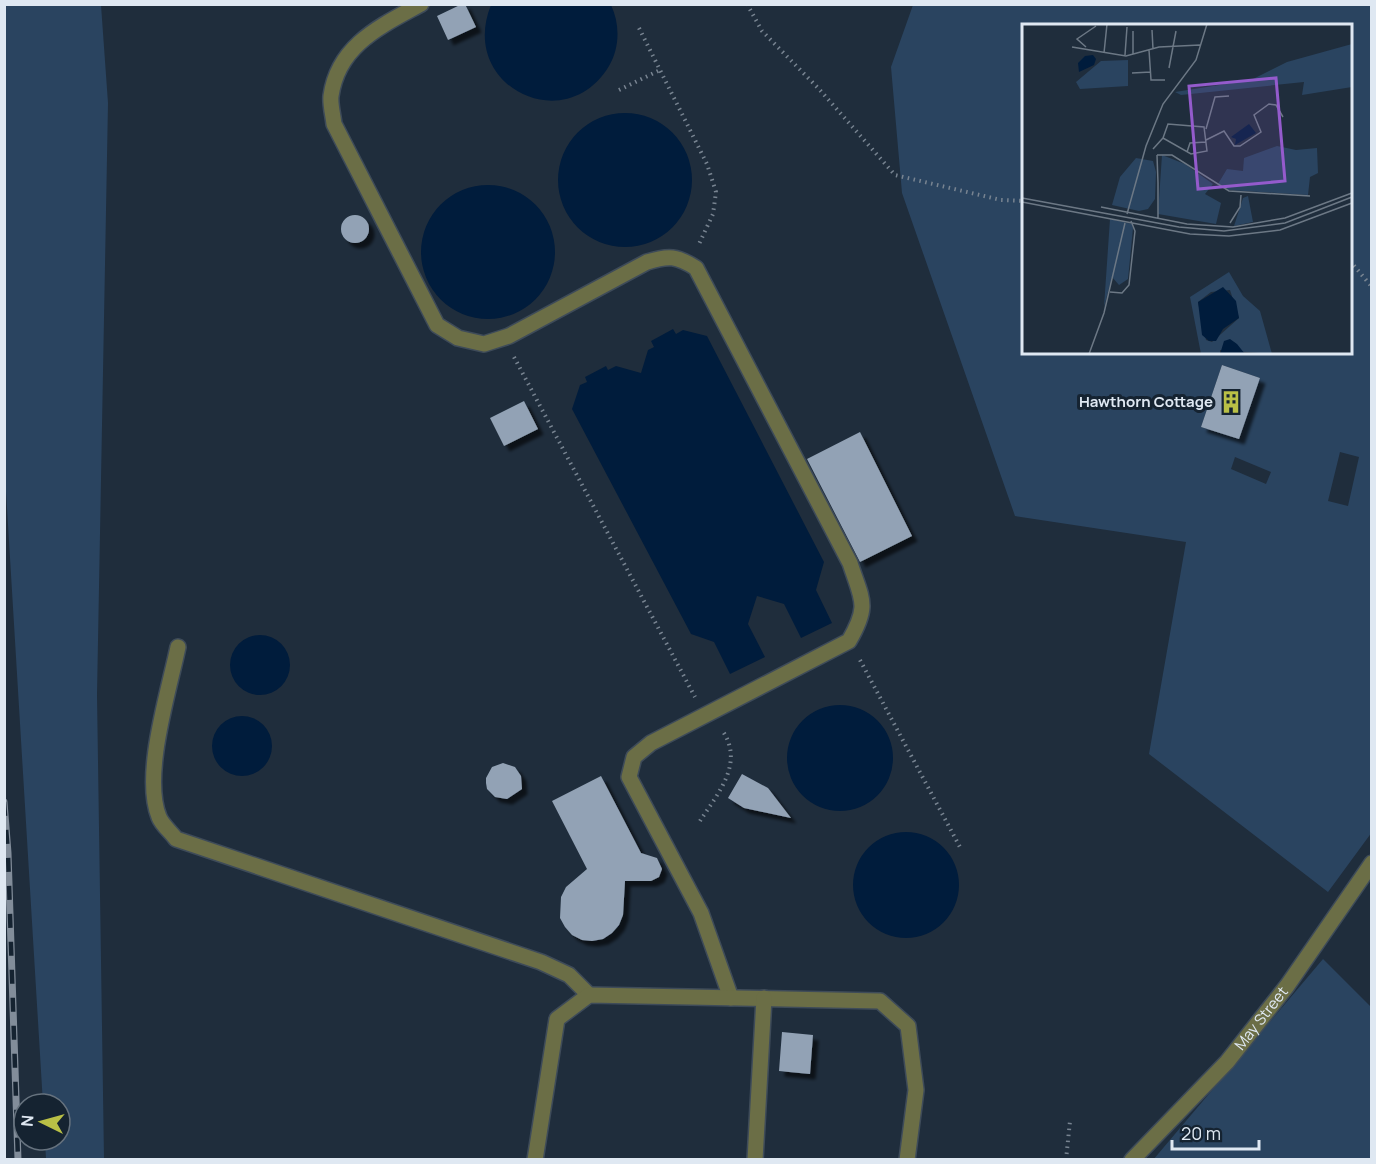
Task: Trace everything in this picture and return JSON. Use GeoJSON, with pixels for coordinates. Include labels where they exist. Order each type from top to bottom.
{"type":"FeatureCollection","features":[{"type":"Feature","properties":{"kind":"street"},"geometry":{"type":"LineString","coordinates":[[421,4],[381,25],[360,40],[339,67],[331,97],[334,123],[437,325],[458,338],[484,344],[504,338],[648,262],[663,257],[680,258],[687,262],[696,268],[850,563],[863,603],[861,620],[849,640],[651,743],[634,757],[629,777],[701,913],[731,998]]}},
{"type":"Feature","properties":{"kind":"street"},"geometry":{"type":"LineString","coordinates":[[178,647],[155,759],[154,795],[159,818],[176,839],[541,962],[569,975],[589,995]]}},
{"type":"Feature","properties":{"kind":"street","name":"May Street"},"geometry":{"type":"LineString","coordinates":[[1132,1160],[1227,1062],[1287,986],[1371,863]]}},
{"type":"Feature","properties":{"kind":"street"},"geometry":{"type":"LineString","coordinates":[[536,1160],[557,1020],[589,995],[880,1000],[908,1026],[916,1090],[907,1160]]}},
{"type":"Feature","properties":{"kind":"street"},"geometry":{"type":"LineString","coordinates":[[755,1160],[764,998]]}},
{"type":"Feature","properties":{"kind":"path"},"geometry":{"type":"LineString","coordinates":[[747,4],[762,31],[819,89],[895,175],[1001,200],[1022,201]]}},
{"type":"Feature","properties":{"kind":"path"},"geometry":{"type":"LineString","coordinates":[[639,28],[707,164],[716,192],[710,222],[687,262]]}},
{"type":"Feature","properties":{"kind":"path"},"geometry":{"type":"LineString","coordinates":[[618,90],[660,70]]}},
{"type":"Feature","properties":{"kind":"path"},"geometry":{"type":"LineString","coordinates":[[1352,263],[1371,287]]}},
{"type":"Feature","properties":{"kind":"path"},"geometry":{"type":"LineString","coordinates":[[504,338],[705,716],[722,729],[730,741],[732,756],[729,772],[700,821]]}},
{"type":"Feature","properties":{"kind":"path"},"geometry":{"type":"LineString","coordinates":[[849,640],[961,849]]}},
{"type":"Feature","properties":{"kind":"path"},"geometry":{"type":"LineString","coordinates":[[1066,1160],[1070,1121]]}},
{"type":"Feature","properties":{"kind":"shaded area"},"geometry":{"type":"Polygon","coordinates":[[[4,5],[101,5],[108,103],[97,695],[104,1159],[46,1159],[46,1152],[72,1152],[72,1092],[42,1092],[5,475],[4,5]]]}},
{"type":"Feature","properties":{"kind":"shaded area"},"geometry":{"type":"Polygon","coordinates":[[[491,5],[611,5],[618,36],[613,59],[590,88],[567,99],[544,100],[521,93],[502,79],[489,59],[485,34],[491,5]]]}},
{"type":"Feature","properties":{"kind":"shaded area"},"geometry":{"type":"Polygon","coordinates":[[[913,5],[1371,5],[1372,832],[1328,892],[1149,754],[1186,542],[1015,516],[902,193],[891,67],[913,5]],[[1222,365],[1201,427],[1239,439],[1260,378],[1222,365]],[[1340,452],[1328,501],[1348,506],[1359,457],[1340,452]],[[1235,457],[1231,469],[1266,484],[1271,472],[1235,457]]]}},
{"type":"Feature","properties":{"kind":"shaded area"},"geometry":{"type":"Polygon","coordinates":[[[625,113],[651,118],[672,133],[687,154],[692,180],[687,206],[672,227],[651,242],[625,247],[599,242],[578,227],[563,206],[558,180],[563,154],[578,133],[599,118],[625,113]]]}},
{"type":"Feature","properties":{"kind":"shaded area"},"geometry":{"type":"Polygon","coordinates":[[[488,185],[514,190],[535,205],[550,226],[555,252],[550,278],[535,299],[514,314],[488,319],[462,314],[441,299],[426,278],[421,252],[426,226],[441,205],[462,190],[488,185]]]}},
{"type":"Feature","properties":{"kind":"shaded area"},"geometry":{"type":"Polygon","coordinates":[[[673,329],[676,334],[683,330],[707,336],[824,562],[816,590],[832,623],[801,638],[784,604],[757,596],[748,624],[765,657],[730,674],[714,642],[691,634],[572,409],[580,385],[587,382],[585,377],[606,366],[608,370],[616,366],[641,373],[648,350],[654,347],[651,341],[673,329]]]}},
{"type":"Feature","properties":{"kind":"shaded area"},"geometry":{"type":"Polygon","coordinates":[[[254,635],[266,635],[282,643],[288,653],[290,665],[288,677],[282,687],[266,695],[254,695],[238,687],[230,671],[230,659],[238,643],[254,635]]]}},
{"type":"Feature","properties":{"kind":"shaded area"},"geometry":{"type":"Polygon","coordinates":[[[840,705],[860,709],[878,720],[889,738],[893,758],[889,778],[878,796],[860,807],[840,811],[820,807],[802,796],[791,778],[787,758],[791,738],[802,720],[820,709],[840,705]]]}},
{"type":"Feature","properties":{"kind":"shaded area"},"geometry":{"type":"Polygon","coordinates":[[[236,716],[248,716],[264,724],[270,734],[272,746],[270,758],[264,768],[248,776],[236,776],[220,768],[212,752],[212,740],[220,724],[236,716]]]}},
{"type":"Feature","properties":{"kind":"shaded area"},"geometry":{"type":"Polygon","coordinates":[[[906,832],[926,836],[944,847],[955,865],[959,885],[955,905],[944,923],[926,934],[906,938],[886,934],[868,923],[857,905],[853,885],[857,865],[868,847],[886,836],[906,832]]]}},
{"type":"Feature","properties":{"kind":"shaded area"},"geometry":{"type":"Polygon","coordinates":[[[1323,959],[1371,1007],[1371,1159],[1153,1160],[1323,959]]]}},
{"type":"Feature","properties":{"kind":"building"},"geometry":{"type":"Polygon","coordinates":[[[465,4],[476,27],[448,40],[437,16],[465,4]]]}},
{"type":"Feature","properties":{"kind":"building"},"geometry":{"type":"Polygon","coordinates":[[[355,215],[365,219],[369,229],[365,239],[355,243],[345,239],[341,229],[345,219],[355,215]]]}},
{"type":"Feature","properties":{"kind":"building","name":"Hawthorn Cottage"},"geometry":{"type":"Polygon","coordinates":[[[1222,365],[1260,378],[1239,439],[1201,427],[1222,365]]]}},
{"type":"Feature","properties":{"kind":"building"},"geometry":{"type":"Polygon","coordinates":[[[524,401],[538,429],[504,446],[490,418],[524,401]]]}},
{"type":"Feature","properties":{"kind":"building"},"geometry":{"type":"Polygon","coordinates":[[[860,432],[912,536],[860,562],[807,459],[860,432]]]}},
{"type":"Feature","properties":{"kind":"building"},"geometry":{"type":"Polygon","coordinates":[[[503,763],[515,767],[521,776],[522,789],[507,799],[495,797],[487,789],[486,783],[492,767],[503,763]]]}},
{"type":"Feature","properties":{"kind":"building"},"geometry":{"type":"Polygon","coordinates":[[[742,774],[768,788],[791,818],[744,808],[728,798],[742,774]]]}},
{"type":"Feature","properties":{"kind":"building"},"geometry":{"type":"Polygon","coordinates":[[[601,776],[641,853],[657,858],[662,869],[659,877],[651,881],[625,881],[623,915],[619,925],[603,939],[592,941],[582,940],[572,935],[560,918],[561,897],[566,887],[587,869],[552,801],[601,776]]]}},
{"type":"Feature","properties":{"kind":"building"},"geometry":{"type":"Polygon","coordinates":[[[782,1032],[813,1035],[810,1074],[779,1071],[782,1032]]]}},
{"type":"Feature","properties":{"kind":"railway"},"geometry":{"type":"LineString","coordinates":[[4,802],[8,853],[18,1160]]}},
{"type":"Feature","properties":{"kind":"place","name":"Hawthorn Cottage"},"geometry":{"type":"Point","coordinates":[1231,402]}}]}
